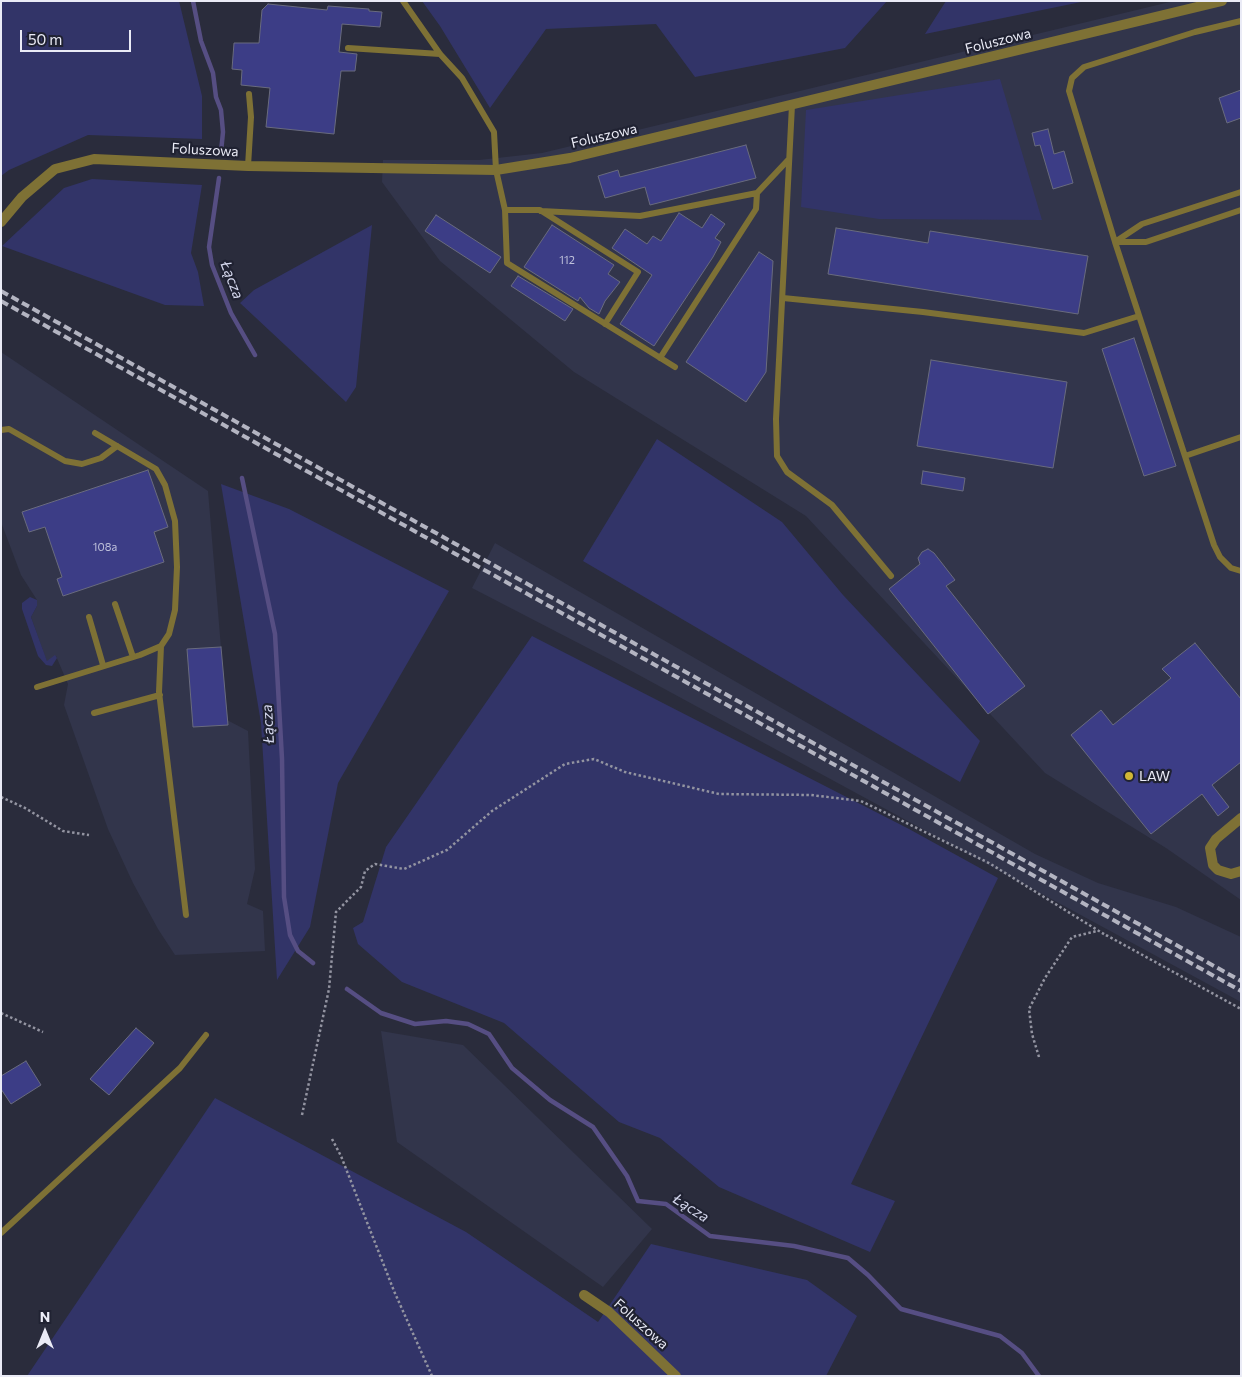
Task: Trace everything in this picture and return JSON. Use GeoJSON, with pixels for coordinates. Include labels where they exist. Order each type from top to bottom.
{"type":"FeatureCollection","features":[{"type":"Feature","properties":{"kind":"street","name":"Foluszowa"},"geometry":{"type":"LineString","coordinates":[[1,222],[22,197],[55,168],[94,159],[248,166],[496,170],[570,158],[1222,1]]}},
{"type":"Feature","properties":{"kind":"street"},"geometry":{"type":"LineString","coordinates":[[1241,818],[1216,839],[1210,848],[1213,865],[1218,870],[1231,874],[1241,871]]}},
{"type":"Feature","properties":{"kind":"street","name":"Foluszowa"},"geometry":{"type":"LineString","coordinates":[[584,1295],[610,1312],[676,1376]]}},
{"type":"Feature","properties":{"kind":"lane"},"geometry":{"type":"LineString","coordinates":[[403,1],[440,54],[462,78],[494,132],[496,170],[505,210],[507,263],[674,367]]}},
{"type":"Feature","properties":{"kind":"lane"},"geometry":{"type":"LineString","coordinates":[[1241,21],[1195,32],[1101,60],[1084,67],[1072,78],[1069,91],[1115,242],[1220,557],[1231,568],[1241,571]]}},
{"type":"Feature","properties":{"kind":"lane"},"geometry":{"type":"LineString","coordinates":[[348,48],[440,54]]}},
{"type":"Feature","properties":{"kind":"lane"},"geometry":{"type":"LineString","coordinates":[[248,166],[251,117],[249,94]]}},
{"type":"Feature","properties":{"kind":"lane"},"geometry":{"type":"LineString","coordinates":[[792,105],[776,419],[777,456],[787,472],[832,505],[891,576]]}},
{"type":"Feature","properties":{"kind":"lane"},"geometry":{"type":"LineString","coordinates":[[505,210],[540,210],[640,216],[757,193],[789,158]]}},
{"type":"Feature","properties":{"kind":"lane"},"geometry":{"type":"LineString","coordinates":[[1115,242],[1142,224],[1241,192]]}},
{"type":"Feature","properties":{"kind":"lane"},"geometry":{"type":"LineString","coordinates":[[660,358],[756,209],[757,193]]}},
{"type":"Feature","properties":{"kind":"lane"},"geometry":{"type":"LineString","coordinates":[[540,210],[638,272],[605,324]]}},
{"type":"Feature","properties":{"kind":"lane"},"geometry":{"type":"LineString","coordinates":[[1115,242],[1146,242],[1241,210]]}},
{"type":"Feature","properties":{"kind":"lane"},"geometry":{"type":"LineString","coordinates":[[783,298],[923,312],[1084,334],[1139,316]]}},
{"type":"Feature","properties":{"kind":"lane"},"geometry":{"type":"LineString","coordinates":[[1,430],[9,429],[65,461],[82,464],[101,458],[117,446]]}},
{"type":"Feature","properties":{"kind":"lane"},"geometry":{"type":"LineString","coordinates":[[96,433],[156,469],[165,485],[175,521],[177,568],[175,610],[169,634],[161,646],[160,695],[186,915]]}},
{"type":"Feature","properties":{"kind":"lane"},"geometry":{"type":"LineString","coordinates":[[1185,456],[1241,437]]}},
{"type":"Feature","properties":{"kind":"lane"},"geometry":{"type":"LineString","coordinates":[[115,604],[133,657]]}},
{"type":"Feature","properties":{"kind":"lane"},"geometry":{"type":"LineString","coordinates":[[89,617],[103,665]]}},
{"type":"Feature","properties":{"kind":"lane"},"geometry":{"type":"LineString","coordinates":[[37,687],[133,657],[161,646]]}},
{"type":"Feature","properties":{"kind":"lane"},"geometry":{"type":"LineString","coordinates":[[94,713],[160,695]]}},
{"type":"Feature","properties":{"kind":"lane"},"geometry":{"type":"LineString","coordinates":[[1,1232],[180,1068],[206,1035]]}},
{"type":"Feature","properties":{"kind":"path"},"geometry":{"type":"LineString","coordinates":[[302,1115],[329,989],[336,912],[361,886],[365,871],[375,864],[404,868],[447,850],[492,811],[565,764],[594,759],[625,772],[719,794],[811,795],[862,801],[989,863],[1107,936],[1241,1010]]}},
{"type":"Feature","properties":{"kind":"path"},"geometry":{"type":"LineString","coordinates":[[1,797],[25,808],[63,831],[89,836]]}},
{"type":"Feature","properties":{"kind":"path"},"geometry":{"type":"LineString","coordinates":[[1039,1057],[1032,1034],[1029,1009],[1045,978],[1072,937],[1098,930],[1107,936]]}},
{"type":"Feature","properties":{"kind":"path"},"geometry":{"type":"LineString","coordinates":[[1,1013],[43,1032]]}},
{"type":"Feature","properties":{"kind":"path"},"geometry":{"type":"LineString","coordinates":[[332,1139],[341,1156],[394,1291],[432,1376]]}},
{"type":"Feature","properties":{"kind":"shaded area"},"geometry":{"type":"Polygon","coordinates":[[[1,1],[179,1],[202,96],[202,139],[88,135],[9,170],[1,176],[1,1]]]}},
{"type":"Feature","properties":{"kind":"shaded area"},"geometry":{"type":"Polygon","coordinates":[[[422,1],[887,1],[845,48],[695,77],[656,24],[546,29],[490,108],[440,26],[422,1]]]}},
{"type":"Feature","properties":{"kind":"shaded area"},"geometry":{"type":"Polygon","coordinates":[[[946,1],[1086,1],[925,34],[946,1]]]}},
{"type":"Feature","properties":{"kind":"shaded area"},"geometry":{"type":"Polygon","coordinates":[[[1174,1],[1241,1],[1241,900],[1166,848],[1045,773],[806,516],[574,372],[440,261],[382,182],[383,160],[479,160],[542,153],[1174,1]]]}},
{"type":"Feature","properties":{"kind":"shaded area"},"geometry":{"type":"Polygon","coordinates":[[[1000,79],[1042,220],[879,219],[801,207],[806,110],[1000,79]]]}},
{"type":"Feature","properties":{"kind":"shaded area"},"geometry":{"type":"Polygon","coordinates":[[[92,179],[202,185],[191,253],[198,272],[204,306],[165,305],[2,246],[64,188],[92,179]]]}},
{"type":"Feature","properties":{"kind":"shaded area"},"geometry":{"type":"Polygon","coordinates":[[[372,225],[356,387],[346,402],[240,303],[254,290],[372,225]]]}},
{"type":"Feature","properties":{"kind":"shaded area"},"geometry":{"type":"Polygon","coordinates":[[[1,352],[208,491],[227,720],[248,731],[255,869],[247,904],[263,911],[265,951],[175,955],[158,929],[133,883],[108,829],[64,705],[68,684],[56,656],[47,662],[31,617],[37,606],[37,600],[21,575],[1,522],[1,352]]]}},
{"type":"Feature","properties":{"kind":"shaded area"},"geometry":{"type":"Polygon","coordinates":[[[657,439],[782,522],[843,595],[980,741],[960,782],[583,561],[657,439]]]}},
{"type":"Feature","properties":{"kind":"shaded area"},"geometry":{"type":"Polygon","coordinates":[[[221,484],[289,509],[449,591],[338,783],[310,927],[277,980],[261,723],[221,484]]]}},
{"type":"Feature","properties":{"kind":"shaded area"},"geometry":{"type":"Polygon","coordinates":[[[495,543],[1035,854],[1098,883],[1176,907],[1241,937],[1241,1002],[613,661],[472,588],[495,543]]]}},
{"type":"Feature","properties":{"kind":"shaded area"},"geometry":{"type":"Polygon","coordinates":[[[30,597],[37,600],[37,606],[31,617],[47,661],[55,655],[57,658],[52,666],[46,665],[38,656],[22,609],[22,603],[30,597]]]}},
{"type":"Feature","properties":{"kind":"shaded area"},"geometry":{"type":"Polygon","coordinates":[[[532,636],[909,829],[998,878],[851,1184],[895,1201],[870,1252],[719,1187],[660,1138],[619,1122],[504,1023],[402,982],[358,944],[353,928],[363,922],[386,847],[532,636]]]}},
{"type":"Feature","properties":{"kind":"shaded area"},"geometry":{"type":"Polygon","coordinates":[[[381,1031],[463,1045],[652,1229],[603,1287],[397,1142],[381,1031]]]}},
{"type":"Feature","properties":{"kind":"shaded area"},"geometry":{"type":"Polygon","coordinates":[[[215,1098],[466,1232],[598,1322],[651,1244],[807,1280],[857,1316],[826,1376],[27,1376],[215,1098]]]}},
{"type":"Feature","properties":{"kind":"building"},"geometry":{"type":"Polygon","coordinates":[[[268,4],[327,10],[328,6],[369,9],[369,11],[382,12],[380,27],[342,24],[339,52],[357,54],[355,71],[341,71],[334,134],[266,127],[270,88],[241,85],[242,70],[232,69],[234,43],[259,43],[262,10],[268,4]]]}},
{"type":"Feature","properties":{"kind":"building"},"geometry":{"type":"Polygon","coordinates":[[[1241,90],[1241,118],[1227,123],[1219,98],[1241,90]]]}},
{"type":"Feature","properties":{"kind":"building"},"geometry":{"type":"Polygon","coordinates":[[[1048,129],[1054,154],[1064,151],[1073,183],[1053,189],[1040,145],[1035,146],[1032,133],[1048,129]]]}},
{"type":"Feature","properties":{"kind":"building"},"geometry":{"type":"Polygon","coordinates":[[[746,145],[756,178],[650,205],[645,187],[605,198],[598,176],[618,170],[620,177],[746,145]]]}},
{"type":"Feature","properties":{"kind":"building"},"geometry":{"type":"Polygon","coordinates":[[[679,213],[702,228],[711,214],[725,224],[715,238],[721,242],[713,257],[654,346],[620,324],[652,275],[612,248],[625,229],[647,244],[653,236],[661,241],[679,213]]]}},
{"type":"Feature","properties":{"kind":"building"},"geometry":{"type":"Polygon","coordinates":[[[436,215],[501,257],[490,273],[425,231],[436,215]]]}},
{"type":"Feature","properties":{"kind":"building"},"geometry":{"type":"Polygon","coordinates":[[[552,225],[614,265],[608,274],[620,282],[605,301],[599,314],[589,308],[580,297],[578,301],[524,267],[552,225]]]}},
{"type":"Feature","properties":{"kind":"building"},"geometry":{"type":"Polygon","coordinates":[[[836,228],[928,243],[930,231],[1088,256],[1078,314],[828,274],[836,228]]]}},
{"type":"Feature","properties":{"kind":"building"},"geometry":{"type":"Polygon","coordinates":[[[759,252],[773,261],[766,372],[746,402],[686,362],[759,252]]]}},
{"type":"Feature","properties":{"kind":"building"},"geometry":{"type":"Polygon","coordinates":[[[518,276],[573,309],[565,321],[511,286],[518,276]]]}},
{"type":"Feature","properties":{"kind":"building"},"geometry":{"type":"Polygon","coordinates":[[[1134,338],[1176,466],[1144,476],[1102,349],[1134,338]]]}},
{"type":"Feature","properties":{"kind":"building"},"geometry":{"type":"Polygon","coordinates":[[[931,360],[1067,382],[1053,468],[917,446],[931,360]]]}},
{"type":"Feature","properties":{"kind":"building"},"geometry":{"type":"Polygon","coordinates":[[[148,470],[168,527],[154,532],[164,562],[63,596],[57,579],[62,577],[45,527],[29,532],[22,512],[148,470]]]}},
{"type":"Feature","properties":{"kind":"building"},"geometry":{"type":"Polygon","coordinates":[[[923,471],[965,478],[963,491],[921,484],[923,471]]]}},
{"type":"Feature","properties":{"kind":"building"},"geometry":{"type":"Polygon","coordinates":[[[928,549],[934,553],[955,580],[946,586],[1025,686],[988,714],[889,589],[920,564],[918,558],[922,552],[928,549]]]}},
{"type":"Feature","properties":{"kind":"building"},"geometry":{"type":"Polygon","coordinates":[[[1195,643],[1241,699],[1241,762],[1212,785],[1229,807],[1218,816],[1202,794],[1151,834],[1071,735],[1101,710],[1113,725],[1171,678],[1162,669],[1195,643]]]}},
{"type":"Feature","properties":{"kind":"building"},"geometry":{"type":"Polygon","coordinates":[[[221,647],[228,725],[193,727],[187,649],[221,647]]]}},
{"type":"Feature","properties":{"kind":"building"},"geometry":{"type":"Polygon","coordinates":[[[136,1028],[154,1043],[109,1095],[90,1079],[136,1028]]]}},
{"type":"Feature","properties":{"kind":"building"},"geometry":{"type":"Polygon","coordinates":[[[26,1061],[41,1085],[11,1104],[1,1089],[1,1076],[26,1061]]]}},
{"type":"Feature","properties":{"kind":"waterway","name":"Łącza"},"geometry":{"type":"LineString","coordinates":[[193,1],[201,41],[213,73],[216,97],[221,110],[223,132],[221,152]]}},
{"type":"Feature","properties":{"kind":"waterway","name":"Łącza"},"geometry":{"type":"LineString","coordinates":[[219,178],[209,247],[212,265],[231,313],[255,355]]}},
{"type":"Feature","properties":{"kind":"waterway","name":"Łącza"},"geometry":{"type":"LineString","coordinates":[[242,478],[275,634],[282,759],[284,897],[290,935],[298,951],[313,963]]}},
{"type":"Feature","properties":{"kind":"waterway","name":"Łącza"},"geometry":{"type":"LineString","coordinates":[[347,989],[381,1013],[415,1024],[446,1021],[468,1024],[489,1034],[512,1068],[550,1100],[593,1127],[627,1176],[638,1201],[666,1204],[710,1236],[794,1246],[848,1258],[868,1275],[901,1309],[1000,1336],[1022,1353],[1039,1376]]}},
{"type":"Feature","properties":{"kind":"railway"},"geometry":{"type":"LineString","coordinates":[[1,291],[1241,981]]}},
{"type":"Feature","properties":{"kind":"railway"},"geometry":{"type":"LineString","coordinates":[[1,301],[1241,991]]}},
{"type":"Feature","properties":{"kind":"place","name":"LAW"},"geometry":{"type":"Point","coordinates":[1129,776]}}]}
